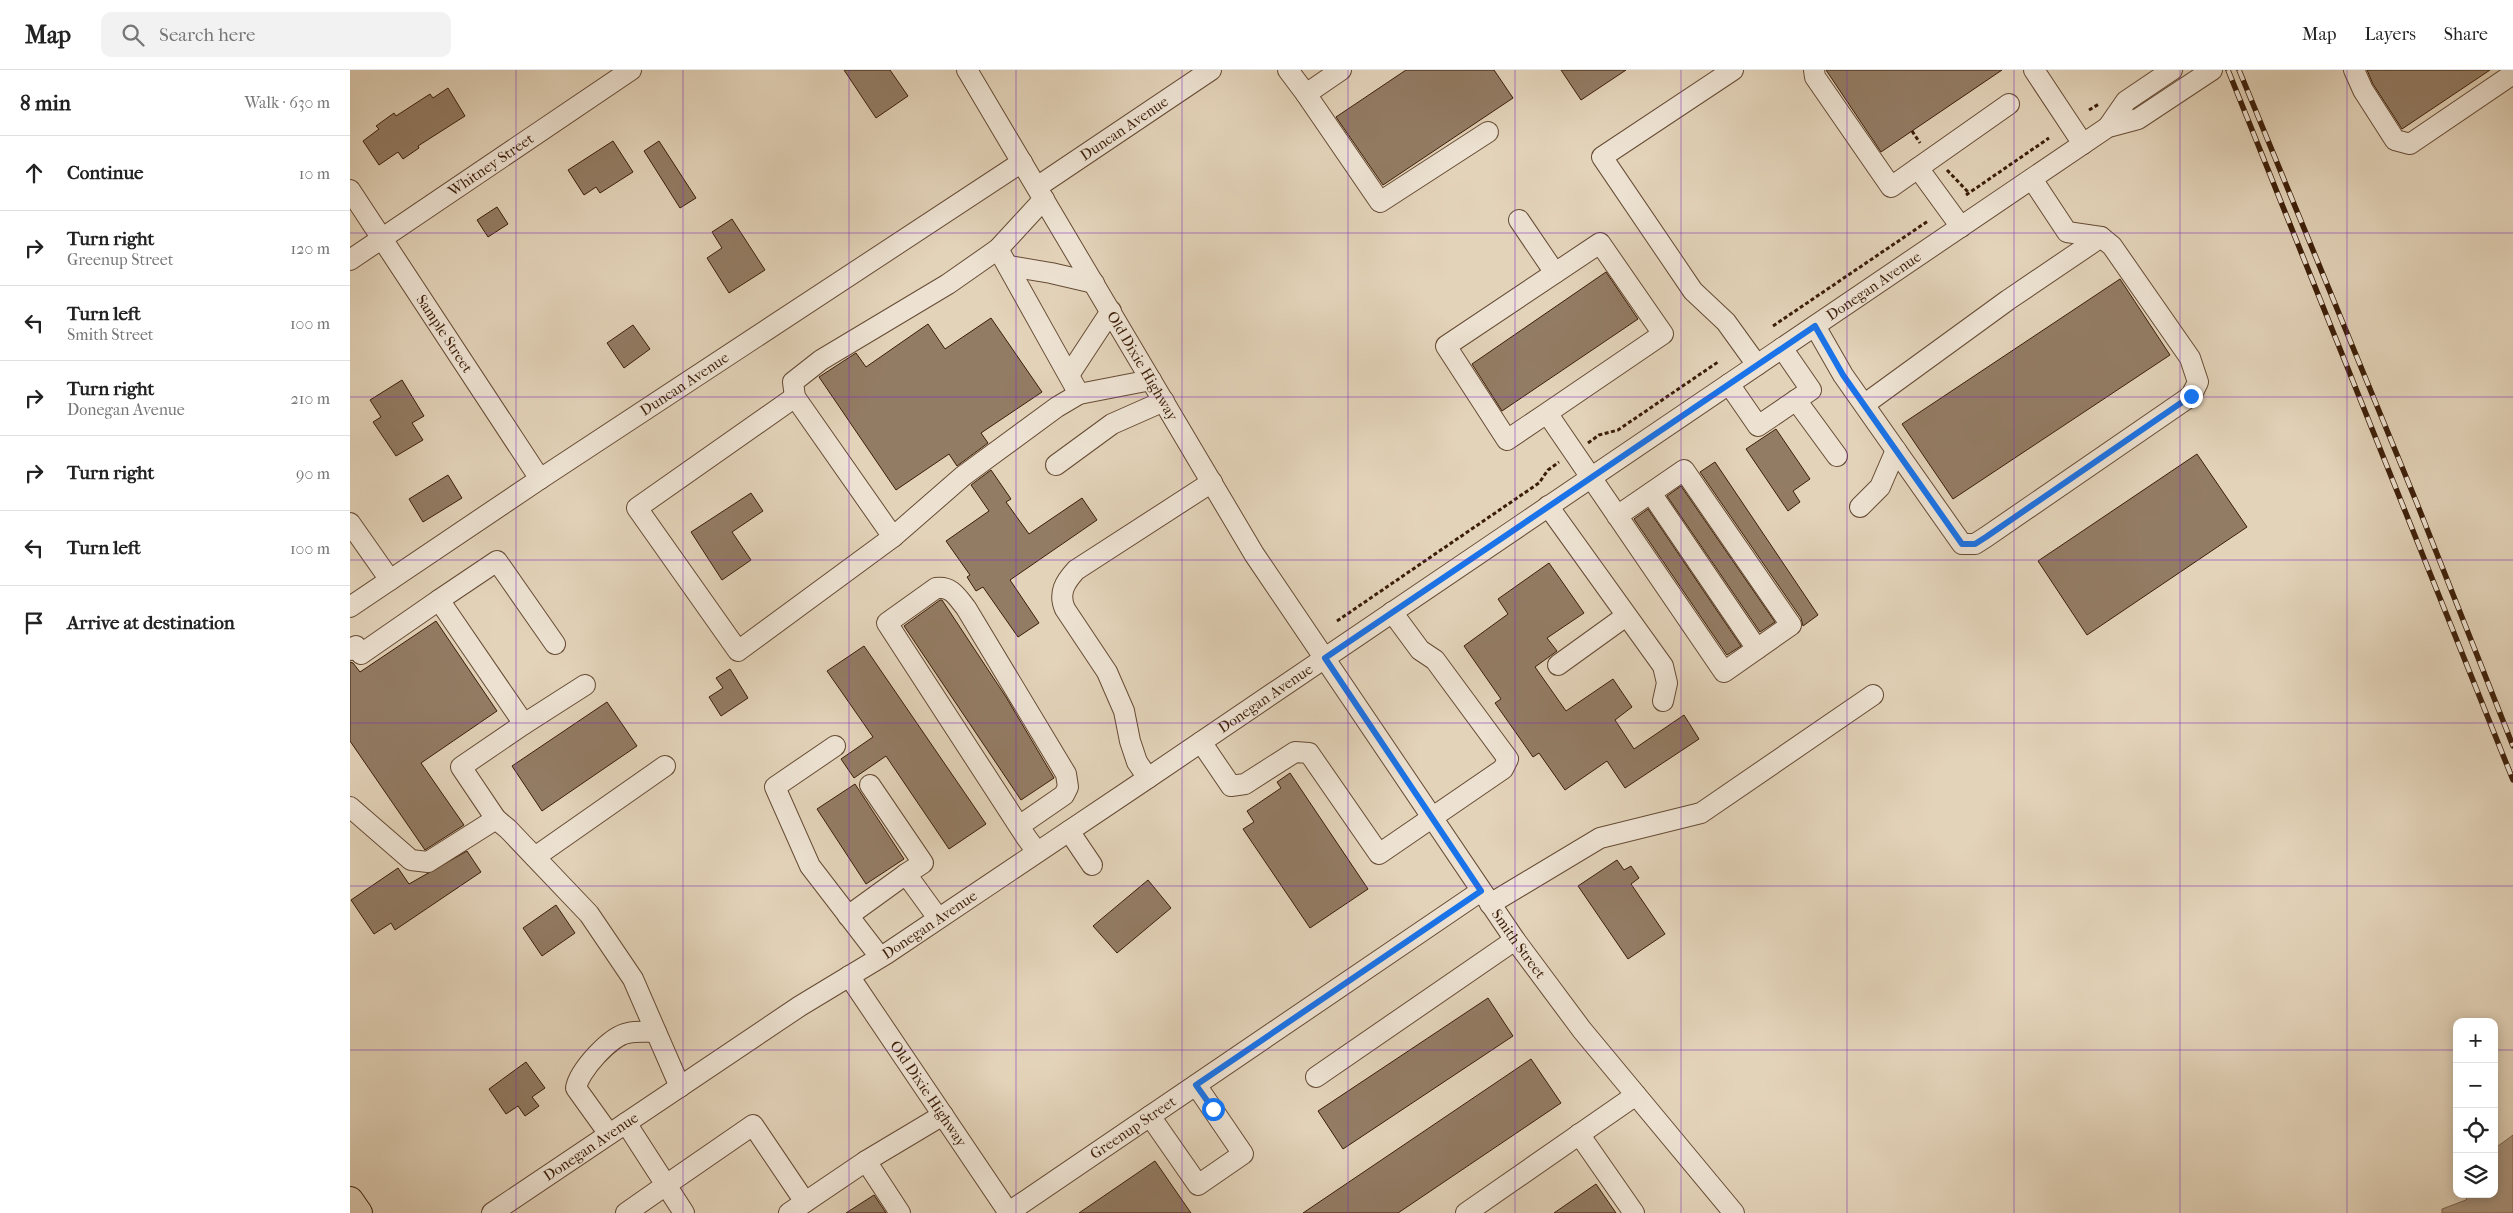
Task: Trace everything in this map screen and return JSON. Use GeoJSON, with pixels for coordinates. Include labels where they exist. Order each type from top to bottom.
{"type":"FeatureCollection","features":[{"type":"Feature","properties":{"kind":"main road"},"geometry":{"type":"LineString","coordinates":[[350,1200],[359,1213]]}},
{"type":"Feature","properties":{"kind":"street","name":"Whitney Street"},"geometry":{"type":"LineString","coordinates":[[350,260],[631,70]]}},
{"type":"Feature","properties":{"kind":"street","name":"Old Dixie Highway"},"geometry":{"type":"LineString","coordinates":[[967,70],[1254,554],[1325,658]]}},
{"type":"Feature","properties":{"kind":"street","name":"Duncan Avenue"},"geometry":{"type":"LineString","coordinates":[[795,397],[793,382],[821,360],[948,284],[998,249],[1041,193],[1211,70]]}},
{"type":"Feature","properties":{"kind":"street"},"geometry":{"type":"LineString","coordinates":[[1288,70],[1380,202],[1488,132]]}},
{"type":"Feature","properties":{"kind":"street"},"geometry":{"type":"LineString","coordinates":[[1306,94],[1341,70]]}},
{"type":"Feature","properties":{"kind":"street"},"geometry":{"type":"LineString","coordinates":[[1733,70],[1602,157],[1693,291],[1726,322],[1757,365]]}},
{"type":"Feature","properties":{"kind":"street"},"geometry":{"type":"LineString","coordinates":[[1814,70],[1815,77],[1891,187],[2009,104]]}},
{"type":"Feature","properties":{"kind":"street"},"geometry":{"type":"LineString","coordinates":[[2034,70],[2083,144]]}},
{"type":"Feature","properties":{"kind":"street","name":"Donegan Avenue"},"geometry":{"type":"LineString","coordinates":[[2108,127],[2126,101],[2172,70]]}},
{"type":"Feature","properties":{"kind":"street","name":"Donegan Avenue"},"geometry":{"type":"LineString","coordinates":[[492,1213],[800,1006],[880,957],[1038,852],[2108,127],[2138,120],[2212,70]]}},
{"type":"Feature","properties":{"kind":"street"},"geometry":{"type":"LineString","coordinates":[[2354,70],[2363,90],[2395,140],[2410,144],[2513,74]]}},
{"type":"Feature","properties":{"kind":"street","name":"Duncan Avenue"},"geometry":{"type":"LineString","coordinates":[[350,607],[540,478],[1022,162]]}},
{"type":"Feature","properties":{"kind":"street"},"geometry":{"type":"LineString","coordinates":[[1918,168],[1961,227]]}},
{"type":"Feature","properties":{"kind":"street"},"geometry":{"type":"LineString","coordinates":[[1815,326],[1843,375],[1962,544],[1975,544],[2191,396],[2198,382],[2190,358],[2112,246],[2101,237],[2067,232],[2032,179]]}},
{"type":"Feature","properties":{"kind":"street","name":"Sample Street"},"geometry":{"type":"LineString","coordinates":[[350,190],[383,237],[540,478]]}},
{"type":"Feature","properties":{"kind":"street"},"geometry":{"type":"LineString","coordinates":[[1519,220],[1555,273]]}},
{"type":"Feature","properties":{"kind":"street"},"geometry":{"type":"LineString","coordinates":[[1865,404],[2008,300],[2101,237]]}},
{"type":"Feature","properties":{"kind":"street"},"geometry":{"type":"LineString","coordinates":[[1600,243],[1663,334],[1507,440],[1446,346],[1555,273],[1600,243]]}},
{"type":"Feature","properties":{"kind":"street"},"geometry":{"type":"LineString","coordinates":[[998,249],[1079,394]]}},
{"type":"Feature","properties":{"kind":"street"},"geometry":{"type":"LineString","coordinates":[[1009,266],[1051,272],[1094,283]]}},
{"type":"Feature","properties":{"kind":"street"},"geometry":{"type":"LineString","coordinates":[[1069,375],[1111,311]]}},
{"type":"Feature","properties":{"kind":"street"},"geometry":{"type":"LineString","coordinates":[[1729,384],[1758,426],[1811,390],[1782,348]]}},
{"type":"Feature","properties":{"kind":"street"},"geometry":{"type":"LineString","coordinates":[[893,537],[795,397],[637,508],[738,651],[893,537],[963,476],[1024,431],[1079,394],[1151,380]]}},
{"type":"Feature","properties":{"kind":"street"},"geometry":{"type":"LineString","coordinates":[[1796,400],[1837,456]]}},
{"type":"Feature","properties":{"kind":"street"},"geometry":{"type":"LineString","coordinates":[[1056,465],[1112,424],[1164,401]]}},
{"type":"Feature","properties":{"kind":"street"},"geometry":{"type":"LineString","coordinates":[[1547,413],[1590,478],[1724,672],[1791,625],[1684,470],[1617,516]]}},
{"type":"Feature","properties":{"kind":"street"},"geometry":{"type":"LineString","coordinates":[[1860,508],[1880,487],[1896,450]]}},
{"type":"Feature","properties":{"kind":"street"},"geometry":{"type":"LineString","coordinates":[[1148,778],[1137,762],[1130,741],[1124,711],[1107,672],[1065,609],[1061,600],[1062,590],[1076,570],[1212,482]]}},
{"type":"Feature","properties":{"kind":"street"},"geometry":{"type":"LineString","coordinates":[[1651,493],[1757,649]]}},
{"type":"Feature","properties":{"kind":"street"},"geometry":{"type":"LineString","coordinates":[[1548,506],[1663,666],[1667,683],[1663,700]]}},
{"type":"Feature","properties":{"kind":"street"},"geometry":{"type":"LineString","coordinates":[[350,523],[390,580]]}},
{"type":"Feature","properties":{"kind":"street"},"geometry":{"type":"LineString","coordinates":[[350,650],[356,646],[361,654],[497,561],[555,644]]}},
{"type":"Feature","properties":{"kind":"street"},"geometry":{"type":"LineString","coordinates":[[1019,826],[1064,795],[1068,787],[1066,774],[966,608],[954,593],[944,587],[936,588],[887,624],[1019,826],[1038,852]]}},
{"type":"Feature","properties":{"kind":"street"},"geometry":{"type":"LineString","coordinates":[[439,600],[524,724]]}},
{"type":"Feature","properties":{"kind":"street"},"geometry":{"type":"LineString","coordinates":[[1201,742],[1231,786],[1245,784],[1295,752],[1309,754],[1380,854],[1503,769],[1508,759],[1435,660],[1420,650],[1392,612]]}},
{"type":"Feature","properties":{"kind":"street"},"geometry":{"type":"LineString","coordinates":[[1558,665],[1626,616]]}},
{"type":"Feature","properties":{"kind":"street","name":"Smith Street"},"geometry":{"type":"LineString","coordinates":[[1325,658],[1515,940],[1582,1030],[1734,1213]]}},
{"type":"Feature","properties":{"kind":"street"},"geometry":{"type":"LineString","coordinates":[[585,685],[461,767],[496,819],[536,857],[589,914],[633,979],[680,1087]]}},
{"type":"Feature","properties":{"kind":"street","name":"Greenup Street"},"geometry":{"type":"LineString","coordinates":[[1009,1213],[1196,1085],[1486,897],[1600,838],[1701,813],[1873,695]]}},
{"type":"Feature","properties":{"kind":"street"},"geometry":{"type":"LineString","coordinates":[[835,746],[775,787],[810,866],[880,957]]}},
{"type":"Feature","properties":{"kind":"street"},"geometry":{"type":"LineString","coordinates":[[536,857],[665,766]]}},
{"type":"Feature","properties":{"kind":"street"},"geometry":{"type":"LineString","coordinates":[[848,916],[923,863],[870,785]]}},
{"type":"Feature","properties":{"kind":"street"},"geometry":{"type":"LineString","coordinates":[[350,807],[412,860],[428,862],[496,819]]}},
{"type":"Feature","properties":{"kind":"street"},"geometry":{"type":"LineString","coordinates":[[1069,831],[1092,865]]}},
{"type":"Feature","properties":{"kind":"street"},"geometry":{"type":"LineString","coordinates":[[906,874],[938,918]]}},
{"type":"Feature","properties":{"kind":"street"},"geometry":{"type":"LineString","coordinates":[[1316,1078],[1515,940]]}},
{"type":"Feature","properties":{"kind":"street","name":"Old Dixie Highway"},"geometry":{"type":"LineString","coordinates":[[849,976],[1009,1213]]}},
{"type":"Feature","properties":{"kind":"street"},"geometry":{"type":"LineString","coordinates":[[609,1134],[576,1088],[577,1078],[585,1067],[614,1040],[627,1033],[656,1032]]}},
{"type":"Feature","properties":{"kind":"street"},"geometry":{"type":"LineString","coordinates":[[1150,1116],[1198,1185],[1243,1154],[1196,1085]]}},
{"type":"Feature","properties":{"kind":"street"},"geometry":{"type":"LineString","coordinates":[[1466,1213],[1636,1095]]}},
{"type":"Feature","properties":{"kind":"street"},"geometry":{"type":"LineString","coordinates":[[789,1213],[866,1161],[942,1115]]}},
{"type":"Feature","properties":{"kind":"street"},"geometry":{"type":"LineString","coordinates":[[626,1123],[684,1213]]}},
{"type":"Feature","properties":{"kind":"street"},"geometry":{"type":"LineString","coordinates":[[626,1213],[753,1125],[806,1202]]}},
{"type":"Feature","properties":{"kind":"street"},"geometry":{"type":"LineString","coordinates":[[1580,1134],[1634,1213]]}},
{"type":"Feature","properties":{"kind":"street"},"geometry":{"type":"LineString","coordinates":[[866,1161],[900,1213]]}},
{"type":"Feature","properties":{"kind":"path"},"geometry":{"type":"LineString","coordinates":[[1966,195],[2049,138]]}},
{"type":"Feature","properties":{"kind":"path"},"geometry":{"type":"LineString","coordinates":[[1773,326],[1928,221]]}},
{"type":"Feature","properties":{"kind":"path"},"geometry":{"type":"LineString","coordinates":[[1588,444],[1599,435],[1618,430],[1718,362]]}},
{"type":"Feature","properties":{"kind":"path"},"geometry":{"type":"LineString","coordinates":[[1337,621],[1539,484],[1548,470],[1560,462]]}},
{"type":"Feature","properties":{"kind":"shaded area"},"geometry":{"type":"Polygon","coordinates":[[[2513,1135],[2513,1213],[2442,1213],[2442,1209],[2466,1200],[2467,1198],[2498,1198],[2498,1146],[2513,1135]]]}},
{"type":"Feature","properties":{"kind":"building"},"geometry":{"type":"Polygon","coordinates":[[[844,70],[890,70],[908,96],[876,118],[844,70]]]}},
{"type":"Feature","properties":{"kind":"building"},"geometry":{"type":"Polygon","coordinates":[[[1406,70],[1494,70],[1513,98],[1383,185],[1336,117],[1406,70]]]}},
{"type":"Feature","properties":{"kind":"building"},"geometry":{"type":"Polygon","coordinates":[[[1561,70],[1626,70],[1581,100],[1561,70]]]}},
{"type":"Feature","properties":{"kind":"building"},"geometry":{"type":"Polygon","coordinates":[[[1826,70],[2002,70],[1881,152],[1826,70]]]}},
{"type":"Feature","properties":{"kind":"building"},"geometry":{"type":"Polygon","coordinates":[[[2367,70],[2490,70],[2402,129],[2373,84],[2367,70]]]}},
{"type":"Feature","properties":{"kind":"building"},"geometry":{"type":"Polygon","coordinates":[[[448,88],[465,116],[418,146],[419,148],[403,159],[398,152],[379,165],[363,141],[379,129],[376,126],[394,113],[396,116],[430,94],[433,98],[448,88]]]}},
{"type":"Feature","properties":{"kind":"building"},"geometry":{"type":"Polygon","coordinates":[[[613,141],[633,172],[600,193],[596,187],[584,195],[568,170],[613,141]]]}},
{"type":"Feature","properties":{"kind":"building"},"geometry":{"type":"Polygon","coordinates":[[[659,141],[696,198],[680,208],[644,151],[659,141]]]}},
{"type":"Feature","properties":{"kind":"building"},"geometry":{"type":"Polygon","coordinates":[[[497,207],[508,224],[488,237],[477,220],[497,207]]]}},
{"type":"Feature","properties":{"kind":"building"},"geometry":{"type":"Polygon","coordinates":[[[732,219],[765,270],[729,293],[707,258],[722,248],[712,232],[732,219]]]}},
{"type":"Feature","properties":{"kind":"building"},"geometry":{"type":"Polygon","coordinates":[[[1606,272],[1638,319],[1502,411],[1472,364],[1606,272]]]}},
{"type":"Feature","properties":{"kind":"building"},"geometry":{"type":"Polygon","coordinates":[[[2120,279],[2170,355],[1953,499],[1902,424],[2120,279]]]}},
{"type":"Feature","properties":{"kind":"building"},"geometry":{"type":"Polygon","coordinates":[[[991,318],[1042,392],[981,433],[988,443],[957,466],[949,454],[896,490],[819,377],[856,353],[866,367],[928,324],[945,349],[991,318]]]}},
{"type":"Feature","properties":{"kind":"building"},"geometry":{"type":"Polygon","coordinates":[[[633,325],[650,349],[624,368],[607,343],[633,325]]]}},
{"type":"Feature","properties":{"kind":"building"},"geometry":{"type":"Polygon","coordinates":[[[402,380],[424,416],[412,423],[423,440],[396,456],[373,422],[381,417],[370,400],[402,380]]]}},
{"type":"Feature","properties":{"kind":"building"},"geometry":{"type":"Polygon","coordinates":[[[1776,429],[1810,479],[1793,491],[1800,502],[1788,511],[1746,449],[1776,429]]]}},
{"type":"Feature","properties":{"kind":"building"},"geometry":{"type":"Polygon","coordinates":[[[2197,454],[2247,527],[2087,635],[2038,561],[2197,454]]]}},
{"type":"Feature","properties":{"kind":"building"},"geometry":{"type":"Polygon","coordinates":[[[1715,462],[1818,615],[1803,626],[1801,618],[1700,472],[1715,462]]]}},
{"type":"Feature","properties":{"kind":"building"},"geometry":{"type":"Polygon","coordinates":[[[991,470],[1011,499],[1006,502],[1029,534],[1082,498],[1097,520],[1010,580],[1039,623],[1018,637],[983,587],[976,591],[967,577],[970,575],[946,541],[989,511],[971,485],[991,470]]]}},
{"type":"Feature","properties":{"kind":"building"},"geometry":{"type":"Polygon","coordinates":[[[448,475],[462,498],[423,522],[409,499],[448,475]]]}},
{"type":"Feature","properties":{"kind":"building"},"geometry":{"type":"Polygon","coordinates":[[[1681,486],[1775,622],[1760,632],[1667,496],[1681,486]]]}},
{"type":"Feature","properties":{"kind":"building"},"geometry":{"type":"Polygon","coordinates":[[[751,493],[763,511],[732,532],[751,560],[722,580],[691,532],[751,493]]]}},
{"type":"Feature","properties":{"kind":"building"},"geometry":{"type":"Polygon","coordinates":[[[1648,509],[1741,646],[1727,655],[1634,519],[1648,509]]]}},
{"type":"Feature","properties":{"kind":"building"},"geometry":{"type":"Polygon","coordinates":[[[1549,563],[1584,613],[1547,638],[1557,651],[1535,667],[1566,711],[1613,679],[1632,707],[1615,720],[1634,749],[1684,715],[1699,739],[1625,788],[1607,761],[1565,790],[1539,753],[1533,757],[1495,703],[1501,699],[1464,646],[1508,614],[1498,599],[1549,563]]]}},
{"type":"Feature","properties":{"kind":"building"},"geometry":{"type":"Polygon","coordinates":[[[942,600],[1006,697],[1054,778],[1021,800],[904,626],[942,600]]]}},
{"type":"Feature","properties":{"kind":"building"},"geometry":{"type":"Polygon","coordinates":[[[436,621],[497,711],[421,763],[464,825],[425,850],[350,741],[350,662],[360,672],[436,621]]]}},
{"type":"Feature","properties":{"kind":"building"},"geometry":{"type":"Polygon","coordinates":[[[864,646],[986,824],[949,849],[886,756],[854,778],[841,759],[873,737],[827,671],[864,646]]]}},
{"type":"Feature","properties":{"kind":"building"},"geometry":{"type":"Polygon","coordinates":[[[730,669],[748,698],[721,716],[709,697],[723,688],[716,678],[730,669]]]}},
{"type":"Feature","properties":{"kind":"building"},"geometry":{"type":"Polygon","coordinates":[[[607,702],[637,746],[542,811],[512,766],[607,702]]]}},
{"type":"Feature","properties":{"kind":"building"},"geometry":{"type":"Polygon","coordinates":[[[1290,773],[1368,889],[1310,928],[1243,829],[1254,822],[1247,811],[1281,788],[1277,782],[1290,773]]]}},
{"type":"Feature","properties":{"kind":"building"},"geometry":{"type":"Polygon","coordinates":[[[855,784],[904,859],[866,884],[817,809],[855,784]]]}},
{"type":"Feature","properties":{"kind":"building"},"geometry":{"type":"Polygon","coordinates":[[[467,851],[481,872],[395,930],[391,923],[374,934],[351,900],[398,868],[409,884],[467,851]]]}},
{"type":"Feature","properties":{"kind":"building"},"geometry":{"type":"Polygon","coordinates":[[[1617,860],[1624,870],[1631,866],[1639,878],[1631,884],[1665,934],[1628,959],[1578,886],[1617,860]]]}},
{"type":"Feature","properties":{"kind":"building"},"geometry":{"type":"Polygon","coordinates":[[[1148,880],[1171,908],[1117,953],[1093,926],[1148,880]]]}},
{"type":"Feature","properties":{"kind":"building"},"geometry":{"type":"Polygon","coordinates":[[[556,905],[575,933],[542,956],[523,928],[556,905]]]}},
{"type":"Feature","properties":{"kind":"building"},"geometry":{"type":"Polygon","coordinates":[[[1488,998],[1513,1036],[1343,1149],[1318,1111],[1488,998]]]}},
{"type":"Feature","properties":{"kind":"building"},"geometry":{"type":"Polygon","coordinates":[[[1531,1059],[1561,1103],[1398,1213],[1303,1213],[1531,1059]]]}},
{"type":"Feature","properties":{"kind":"building"},"geometry":{"type":"Polygon","coordinates":[[[526,1062],[545,1088],[532,1097],[539,1106],[525,1116],[518,1106],[506,1114],[489,1089],[526,1062]]]}},
{"type":"Feature","properties":{"kind":"building"},"geometry":{"type":"Polygon","coordinates":[[[1155,1161],[1191,1213],[1079,1213],[1155,1161]]]}},
{"type":"Feature","properties":{"kind":"building"},"geometry":{"type":"Polygon","coordinates":[[[1596,1184],[1616,1213],[1554,1213],[1596,1184]]]}},
{"type":"Feature","properties":{"kind":"building"},"geometry":{"type":"Polygon","coordinates":[[[874,1195],[886,1213],[846,1213],[874,1195]]]}},
{"type":"Feature","properties":{"kind":"railway"},"geometry":{"type":"LineString","coordinates":[[2228,70],[2513,780]]}},
{"type":"Feature","properties":{"kind":"railway"},"geometry":{"type":"LineString","coordinates":[[2239,70],[2416,501],[2513,746]]}},
{"type":"Feature","properties":{"kind":"route"},"geometry":{"type":"LineString","coordinates":[[1213,1109],[1196,1085],[1481,891],[1325,658],[1815,326],[1843,375],[1962,544],[1975,544],[1986,537],[2191,396]]}}]}
